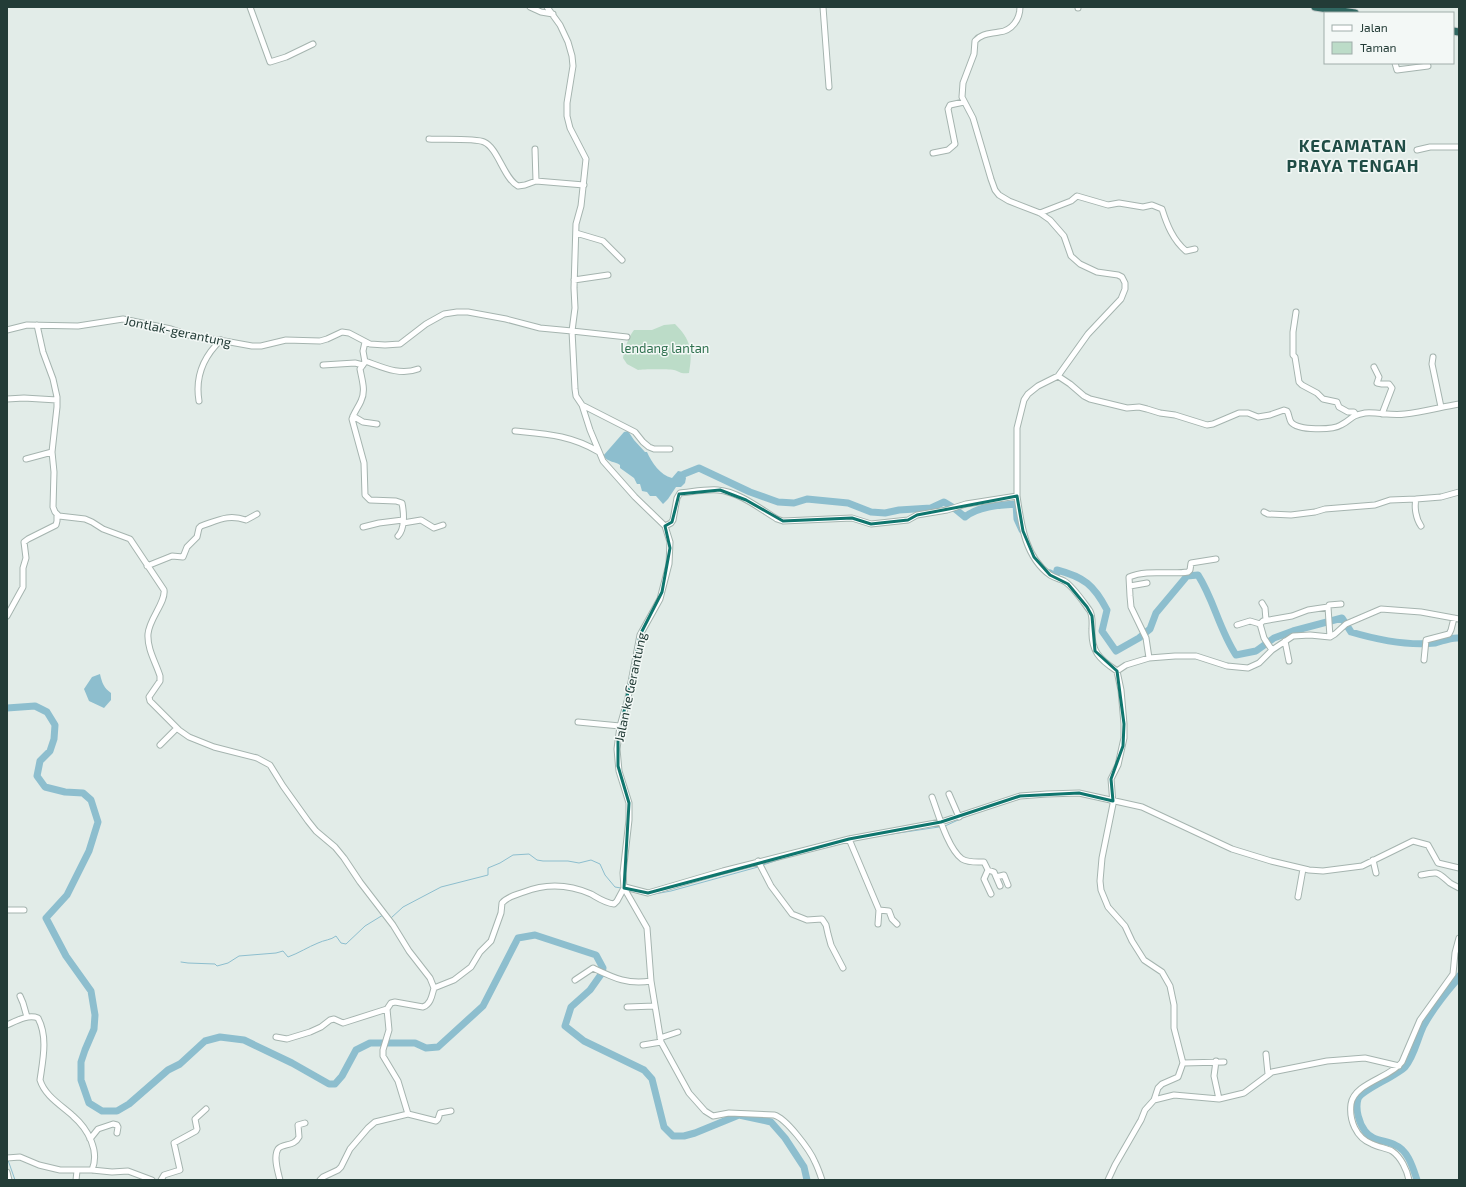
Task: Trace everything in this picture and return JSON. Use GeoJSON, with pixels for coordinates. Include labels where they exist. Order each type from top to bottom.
{"type":"FeatureCollection","features":[{"type":"Feature","properties":{"kind":"highway"},"geometry":{"type":"LineString","coordinates":[[1315,7],[1348,12]]}},
{"type":"Feature","properties":{"kind":"street"},"geometry":{"type":"LineString","coordinates":[[250,7],[270,62],[286,57],[313,44]]}},
{"type":"Feature","properties":{"kind":"street"},"geometry":{"type":"LineString","coordinates":[[530,7],[553,14]]}},
{"type":"Feature","properties":{"kind":"street"},"geometry":{"type":"LineString","coordinates":[[547,7],[553,14],[568,42],[572,56],[573,66],[567,103],[567,116],[570,128],[586,157],[581,206],[576,224],[574,280],[575,310],[572,331],[575,389],[603,461],[635,497],[665,526],[671,523],[677,498],[680,493],[714,490],[728,492],[783,521],[852,518],[871,524],[908,520],[917,515],[947,510],[966,504],[1017,496]]}},
{"type":"Feature","properties":{"kind":"street"},"geometry":{"type":"LineString","coordinates":[[822,7],[829,87]]}},
{"type":"Feature","properties":{"kind":"street"},"geometry":{"type":"LineString","coordinates":[[1020,7],[1019,18],[1013,25],[1001,32],[985,34],[975,41],[975,51],[962,88],[964,102],[973,118],[990,179],[995,190],[1009,201],[1040,214],[1050,220],[1064,236],[1071,256],[1077,262],[1091,271],[1102,274],[1118,275],[1124,280],[1125,284],[1125,289],[1121,299],[1088,334],[1058,376],[1038,386],[1028,394],[1024,400],[1017,428],[1017,496],[1022,531],[1038,563],[1050,575],[1068,584],[1087,607],[1092,616],[1092,633],[1095,652],[1101,660],[1117,671],[1121,690],[1124,729],[1119,760],[1111,779],[1113,801],[1102,858],[1100,881],[1101,893],[1108,907],[1124,926],[1144,960],[1160,969],[1169,982],[1174,1000],[1175,1032],[1183,1063],[1180,1076],[1159,1086],[1154,1100],[1145,1110],[1108,1180]]}},
{"type":"Feature","properties":{"kind":"street"},"geometry":{"type":"LineString","coordinates":[[1395,64],[1397,70],[1428,66]]}},
{"type":"Feature","properties":{"kind":"street"},"geometry":{"type":"LineString","coordinates":[[933,153],[948,150],[955,144],[948,108],[950,105],[964,102]]}},
{"type":"Feature","properties":{"kind":"street"},"geometry":{"type":"LineString","coordinates":[[429,139],[484,142],[492,149],[511,180],[516,185],[525,185],[536,181],[584,185]]}},
{"type":"Feature","properties":{"kind":"street"},"geometry":{"type":"LineString","coordinates":[[1417,150],[1430,147],[1459,148]]}},
{"type":"Feature","properties":{"kind":"street"},"geometry":{"type":"LineString","coordinates":[[535,149],[536,181]]}},
{"type":"Feature","properties":{"kind":"street"},"geometry":{"type":"LineString","coordinates":[[1040,214],[1071,201],[1077,196],[1108,205],[1119,203],[1143,206],[1152,205],[1162,209],[1171,233],[1179,245],[1186,251],[1195,249]]}},
{"type":"Feature","properties":{"kind":"street"},"geometry":{"type":"LineString","coordinates":[[576,233],[603,241],[622,260]]}},
{"type":"Feature","properties":{"kind":"street"},"geometry":{"type":"LineString","coordinates":[[574,280],[608,275]]}},
{"type":"Feature","properties":{"kind":"street","name":"Jontlak-gerantung"},"geometry":{"type":"LineString","coordinates":[[7,330],[27,325],[78,326],[124,319],[171,329],[194,337],[256,346],[286,340],[327,339],[342,332],[349,333],[365,342],[385,345],[400,344],[421,327],[440,316],[457,312],[480,313],[540,328],[627,337]]}},
{"type":"Feature","properties":{"kind":"street"},"geometry":{"type":"LineString","coordinates":[[1296,312],[1293,332],[1293,354],[1295,357],[1299,382],[1324,399],[1337,402],[1339,407],[1348,412],[1354,412],[1356,415]]}},
{"type":"Feature","properties":{"kind":"street"},"geometry":{"type":"LineString","coordinates":[[7,616],[23,587],[23,568],[26,558],[24,542],[56,525],[58,521],[57,514],[53,507],[54,472],[52,452],[57,400],[53,379],[43,352],[37,325]]}},
{"type":"Feature","properties":{"kind":"street"},"geometry":{"type":"LineString","coordinates":[[198,402],[197,383],[201,370],[209,353],[221,340]]}},
{"type":"Feature","properties":{"kind":"street"},"geometry":{"type":"LineString","coordinates":[[365,342],[363,351],[364,363],[360,369],[363,394],[361,402],[352,419],[364,463],[366,497],[370,500],[400,502],[403,506],[402,530],[398,536]]}},
{"type":"Feature","properties":{"kind":"street"},"geometry":{"type":"LineString","coordinates":[[1433,357],[1432,364],[1441,407]]}},
{"type":"Feature","properties":{"kind":"street"},"geometry":{"type":"LineString","coordinates":[[323,366],[364,363],[399,371],[409,372],[418,369]]}},
{"type":"Feature","properties":{"kind":"street"},"geometry":{"type":"LineString","coordinates":[[1374,367],[1379,378],[1377,382],[1389,384],[1392,388],[1382,414]]}},
{"type":"Feature","properties":{"kind":"street"},"geometry":{"type":"LineString","coordinates":[[1058,376],[1090,399],[1127,408],[1139,407],[1160,413],[1175,415],[1209,425],[1239,413],[1248,413],[1258,416],[1270,415],[1284,410],[1287,411],[1291,422],[1294,424],[1307,428],[1328,428],[1342,425],[1350,417],[1356,415],[1368,413],[1405,414],[1459,404]]}},
{"type":"Feature","properties":{"kind":"street"},"geometry":{"type":"LineString","coordinates":[[7,398],[57,400]]}},
{"type":"Feature","properties":{"kind":"street"},"geometry":{"type":"LineString","coordinates":[[582,405],[635,432],[649,447],[654,449],[670,449]]}},
{"type":"Feature","properties":{"kind":"street"},"geometry":{"type":"LineString","coordinates":[[353,416],[363,422],[377,424]]}},
{"type":"Feature","properties":{"kind":"street"},"geometry":{"type":"LineString","coordinates":[[515,432],[538,433],[564,437],[585,444],[599,452]]}},
{"type":"Feature","properties":{"kind":"street"},"geometry":{"type":"LineString","coordinates":[[26,459],[52,452]]}},
{"type":"Feature","properties":{"kind":"street"},"geometry":{"type":"LineString","coordinates":[[1264,512],[1268,514],[1291,515],[1315,512],[1325,509],[1375,505],[1390,500],[1441,497],[1459,492]]}},
{"type":"Feature","properties":{"kind":"street"},"geometry":{"type":"LineString","coordinates":[[1416,499],[1415,507],[1418,522],[1421,526]]}},
{"type":"Feature","properties":{"kind":"street"},"geometry":{"type":"LineString","coordinates":[[57,514],[60,516],[85,519],[103,529],[128,538],[162,587],[164,594],[153,617],[148,632],[150,649],[160,676],[160,681],[149,699],[177,728],[189,738],[206,745],[258,758],[272,766],[283,786],[308,821],[316,831],[335,847],[344,858],[360,882],[393,925],[430,978],[434,988],[430,1002],[424,1006],[396,1002],[392,1003],[387,1009],[343,1023],[336,1020],[330,1020],[321,1027],[286,1039],[276,1037]]}},
{"type":"Feature","properties":{"kind":"street"},"geometry":{"type":"LineString","coordinates":[[147,566],[172,556],[183,557],[187,547],[197,537],[200,526],[225,518],[240,518],[247,520],[256,514]]}},
{"type":"Feature","properties":{"kind":"street"},"geometry":{"type":"LineString","coordinates":[[363,527],[379,523],[421,520],[434,528],[443,525]]}},
{"type":"Feature","properties":{"kind":"street","name":"Jalan ke Gerantung"},"geometry":{"type":"LineString","coordinates":[[665,526],[670,548],[665,579],[660,599],[640,635],[630,689],[620,726],[617,754],[619,771],[628,800],[629,820],[623,869],[624,888],[647,928],[655,1006],[661,1040],[686,1087],[705,1111],[713,1116],[735,1113],[780,1116],[812,1157],[822,1180]]}},
{"type":"Feature","properties":{"kind":"street"},"geometry":{"type":"LineString","coordinates":[[1150,658],[1146,638],[1131,607],[1130,577],[1133,575],[1146,573],[1168,574],[1188,572],[1190,570],[1191,563],[1216,559]]}},
{"type":"Feature","properties":{"kind":"street"},"geometry":{"type":"LineString","coordinates":[[1130,586],[1147,583]]}},
{"type":"Feature","properties":{"kind":"street"},"geometry":{"type":"LineString","coordinates":[[1262,603],[1265,608],[1266,620]]}},
{"type":"Feature","properties":{"kind":"street"},"geometry":{"type":"LineString","coordinates":[[1260,624],[1263,620],[1292,616],[1308,610],[1328,607],[1329,605],[1342,604]]}},
{"type":"Feature","properties":{"kind":"street"},"geometry":{"type":"LineString","coordinates":[[1328,607],[1330,637]]}},
{"type":"Feature","properties":{"kind":"street"},"geometry":{"type":"LineString","coordinates":[[1117,671],[1126,665],[1150,658],[1196,656],[1227,666],[1248,668],[1259,663],[1284,641],[1298,635],[1330,637],[1346,624],[1381,609],[1421,612],[1457,619],[1450,633],[1427,639],[1424,660]]}},
{"type":"Feature","properties":{"kind":"street"},"geometry":{"type":"LineString","coordinates":[[1237,625],[1250,621],[1260,624]]}},
{"type":"Feature","properties":{"kind":"street"},"geometry":{"type":"LineString","coordinates":[[1260,624],[1264,638],[1272,650]]}},
{"type":"Feature","properties":{"kind":"street"},"geometry":{"type":"LineString","coordinates":[[1284,641],[1289,661]]}},
{"type":"Feature","properties":{"kind":"street"},"geometry":{"type":"LineString","coordinates":[[578,722],[620,726]]}},
{"type":"Feature","properties":{"kind":"street"},"geometry":{"type":"LineString","coordinates":[[160,745],[177,728]]}},
{"type":"Feature","properties":{"kind":"street"},"geometry":{"type":"LineString","coordinates":[[434,988],[454,980],[471,966],[480,952],[491,941],[501,913],[502,903],[508,898],[540,887],[560,885],[581,890],[606,902],[614,904],[625,887],[648,893],[760,865],[849,840],[941,823],[1014,798],[1028,795],[1079,793],[1142,807],[1232,849],[1303,869],[1323,871],[1362,866],[1410,842],[1416,841],[1428,845],[1436,860],[1440,864],[1459,868]]}},
{"type":"Feature","properties":{"kind":"street"},"geometry":{"type":"LineString","coordinates":[[948,794],[959,817]]}},
{"type":"Feature","properties":{"kind":"street"},"geometry":{"type":"LineString","coordinates":[[932,796],[944,830],[960,857],[968,861],[984,862],[988,870],[993,871],[1000,886]]}},
{"type":"Feature","properties":{"kind":"street"},"geometry":{"type":"LineString","coordinates":[[849,840],[879,910],[878,924]]}},
{"type":"Feature","properties":{"kind":"street"},"geometry":{"type":"LineString","coordinates":[[1373,860],[1376,873]]}},
{"type":"Feature","properties":{"kind":"street"},"geometry":{"type":"LineString","coordinates":[[760,865],[771,886],[792,914],[807,920],[822,919],[825,922],[832,945],[843,968]]}},
{"type":"Feature","properties":{"kind":"street"},"geometry":{"type":"LineString","coordinates":[[1298,897],[1303,869]]}},
{"type":"Feature","properties":{"kind":"street"},"geometry":{"type":"LineString","coordinates":[[988,870],[984,879],[991,894]]}},
{"type":"Feature","properties":{"kind":"street"},"geometry":{"type":"LineString","coordinates":[[1421,875],[1439,873],[1459,888]]}},
{"type":"Feature","properties":{"kind":"street"},"geometry":{"type":"LineString","coordinates":[[996,877],[1004,875],[1008,885]]}},
{"type":"Feature","properties":{"kind":"street"},"geometry":{"type":"LineString","coordinates":[[7,910],[24,910]]}},
{"type":"Feature","properties":{"kind":"street"},"geometry":{"type":"LineString","coordinates":[[879,910],[889,911],[892,919],[897,924]]}},
{"type":"Feature","properties":{"kind":"street"},"geometry":{"type":"LineString","coordinates":[[1409,1180],[1405,1168],[1394,1153],[1372,1145],[1361,1138],[1354,1126],[1351,1116],[1352,1099],[1356,1092],[1399,1066],[1405,1058],[1420,1020],[1436,996],[1457,972],[1455,953],[1459,938]]}},
{"type":"Feature","properties":{"kind":"street"},"geometry":{"type":"LineString","coordinates":[[575,980],[593,968],[617,979],[631,982],[652,981]]}},
{"type":"Feature","properties":{"kind":"street"},"geometry":{"type":"LineString","coordinates":[[20,996],[26,1018]]}},
{"type":"Feature","properties":{"kind":"street"},"geometry":{"type":"LineString","coordinates":[[627,1007],[655,1006]]}},
{"type":"Feature","properties":{"kind":"street"},"geometry":{"type":"LineString","coordinates":[[387,1009],[389,1026],[384,1056],[401,1086],[408,1114]]}},
{"type":"Feature","properties":{"kind":"street"},"geometry":{"type":"LineString","coordinates":[[7,1025],[34,1016],[38,1018],[42,1027],[44,1038],[40,1080],[54,1101],[78,1121],[90,1139],[95,1154],[95,1162],[92,1170]]}},
{"type":"Feature","properties":{"kind":"street"},"geometry":{"type":"LineString","coordinates":[[643,1045],[661,1040],[678,1032]]}},
{"type":"Feature","properties":{"kind":"street"},"geometry":{"type":"LineString","coordinates":[[1266,1054],[1268,1074]]}},
{"type":"Feature","properties":{"kind":"street"},"geometry":{"type":"LineString","coordinates":[[1154,1100],[1174,1095],[1219,1099],[1246,1093],[1272,1072],[1320,1062],[1362,1058],[1399,1066]]}},
{"type":"Feature","properties":{"kind":"street"},"geometry":{"type":"LineString","coordinates":[[1216,1061],[1214,1074],[1219,1099]]}},
{"type":"Feature","properties":{"kind":"street"},"geometry":{"type":"LineString","coordinates":[[1183,1063],[1224,1062]]}},
{"type":"Feature","properties":{"kind":"street"},"geometry":{"type":"LineString","coordinates":[[161,1180],[164,1175],[180,1170],[174,1143],[196,1131],[195,1119],[206,1109]]}},
{"type":"Feature","properties":{"kind":"street"},"geometry":{"type":"LineString","coordinates":[[320,1180],[341,1167],[350,1149],[372,1124],[408,1114],[435,1121],[438,1119],[440,1113],[451,1111]]}},
{"type":"Feature","properties":{"kind":"street"},"geometry":{"type":"LineString","coordinates":[[280,1180],[276,1162],[278,1150],[280,1147],[292,1144],[298,1139],[298,1125],[305,1123]]}},
{"type":"Feature","properties":{"kind":"street"},"geometry":{"type":"LineString","coordinates":[[90,1139],[97,1130],[113,1124],[117,1125],[118,1127],[117,1133]]}},
{"type":"Feature","properties":{"kind":"street"},"geometry":{"type":"LineString","coordinates":[[8,1158],[20,1157],[34,1163],[53,1168],[77,1171],[128,1171],[152,1180]]}},
{"type":"Feature","properties":{"kind":"street"},"geometry":{"type":"LineString","coordinates":[[76,1180],[77,1171]]}},
{"type":"Feature","properties":{"kind":"street"},"geometry":{"type":"LineString","coordinates":[[7,1172],[9,1180]]}},
{"type":"Feature","properties":{"kind":"highlighted area"},"geometry":{"type":"Polygon","coordinates":[[[720,490],[746,500],[783,521],[852,518],[871,524],[908,520],[917,515],[1017,496],[1023,531],[1034,557],[1050,575],[1068,584],[1087,607],[1092,616],[1095,651],[1117,671],[1124,724],[1123,746],[1111,779],[1113,801],[1079,793],[1020,796],[941,822],[849,839],[648,893],[624,888],[629,803],[618,766],[618,740],[640,635],[662,592],[670,548],[665,526],[672,522],[679,494],[720,490]]]}},
{"type":"Feature","properties":{"kind":"green space","name":"lendang lantan"},"geometry":{"type":"Polygon","coordinates":[[[675,324],[684,335],[690,346],[691,358],[689,373],[682,373],[674,370],[638,370],[627,364],[623,358],[628,339],[634,330],[652,330],[664,325],[675,324]]]}},
{"type":"Feature","properties":{"kind":"water"},"geometry":{"type":"Polygon","coordinates":[[[628,431],[634,440],[645,452],[647,452],[651,460],[660,471],[672,478],[678,471],[683,472],[686,478],[685,483],[681,487],[676,487],[663,504],[656,496],[650,496],[647,492],[642,491],[640,484],[637,484],[634,478],[620,468],[620,465],[607,460],[603,456],[624,432],[628,431]]]}},
{"type":"Feature","properties":{"kind":"water"},"geometry":{"type":"Polygon","coordinates":[[[100,674],[104,685],[111,693],[111,700],[104,708],[89,701],[84,689],[92,677],[100,674]]]}},
{"type":"Feature","properties":{"kind":"waterway"},"geometry":{"type":"LineString","coordinates":[[684,474],[699,468],[750,492],[778,502],[794,503],[807,499],[848,503],[871,512],[885,513],[899,510],[931,508],[944,502],[965,517],[970,513],[983,508],[1016,504],[1017,519],[1022,530]]}},
{"type":"Feature","properties":{"kind":"waterway"},"geometry":{"type":"LineString","coordinates":[[1050,573],[1056,577],[1057,570],[1066,573],[1081,579],[1093,588],[1107,610],[1102,631],[1116,651],[1139,638],[1150,629],[1156,613],[1187,576],[1198,575],[1204,585],[1225,635],[1236,655],[1256,651],[1274,638],[1293,631],[1342,618],[1351,632],[1393,642],[1424,644],[1459,638]]}},
{"type":"Feature","properties":{"kind":"waterway"},"geometry":{"type":"LineString","coordinates":[[7,708],[35,706],[47,712],[55,725],[54,739],[50,751],[40,761],[37,776],[45,787],[65,792],[83,793],[91,800],[98,822],[89,851],[67,895],[46,918],[66,956],[91,991],[95,1015],[94,1029],[81,1062],[81,1080],[89,1103],[102,1111],[117,1111],[129,1104],[168,1070],[180,1064],[205,1041],[220,1037],[244,1040],[292,1063],[329,1084],[335,1084],[342,1076],[356,1050],[370,1043],[415,1043],[426,1048],[438,1047],[483,1006],[518,938],[535,935],[596,955],[603,968],[602,973],[590,990],[571,1007],[565,1026],[584,1041],[644,1070],[652,1079],[664,1127],[673,1136],[684,1136],[695,1133],[739,1115],[771,1122],[785,1138],[804,1167],[807,1180]]}},
{"type":"Feature","properties":{"kind":"waterway"},"geometry":{"type":"LineString","coordinates":[[945,826],[967,816]]}},
{"type":"Feature","properties":{"kind":"waterway"},"geometry":{"type":"LineString","coordinates":[[885,835],[939,827]]}},
{"type":"Feature","properties":{"kind":"waterway"},"geometry":{"type":"LineString","coordinates":[[391,918],[403,907],[441,887],[488,875],[488,868],[513,855],[529,854],[537,860],[543,861],[568,861],[579,863],[591,860],[600,864],[605,875],[615,887],[621,888]]}},
{"type":"Feature","properties":{"kind":"waterway"},"geometry":{"type":"LineString","coordinates":[[763,865],[787,857]]}},
{"type":"Feature","properties":{"kind":"waterway"},"geometry":{"type":"LineString","coordinates":[[649,895],[671,891],[758,867]]}},
{"type":"Feature","properties":{"kind":"waterway"},"geometry":{"type":"LineString","coordinates":[[181,962],[215,964],[217,966],[228,963],[239,956],[283,951],[288,957],[336,936],[341,943],[346,944],[365,926],[383,915]]}},
{"type":"Feature","properties":{"kind":"waterway"},"geometry":{"type":"LineString","coordinates":[[1417,1180],[1407,1155],[1400,1147],[1375,1139],[1365,1131],[1358,1116],[1357,1103],[1360,1095],[1405,1067],[1414,1052],[1427,1019],[1459,976]]}},
{"type":"Feature","properties":{"kind":"waterway"},"geometry":{"type":"LineString","coordinates":[[8,1160],[15,1180]]}},
{"type":"Feature","properties":{"kind":"district","name":"KECAMATAN PRAYA TENGAH"},"geometry":{"type":"Point","coordinates":[1353,156]}}]}
